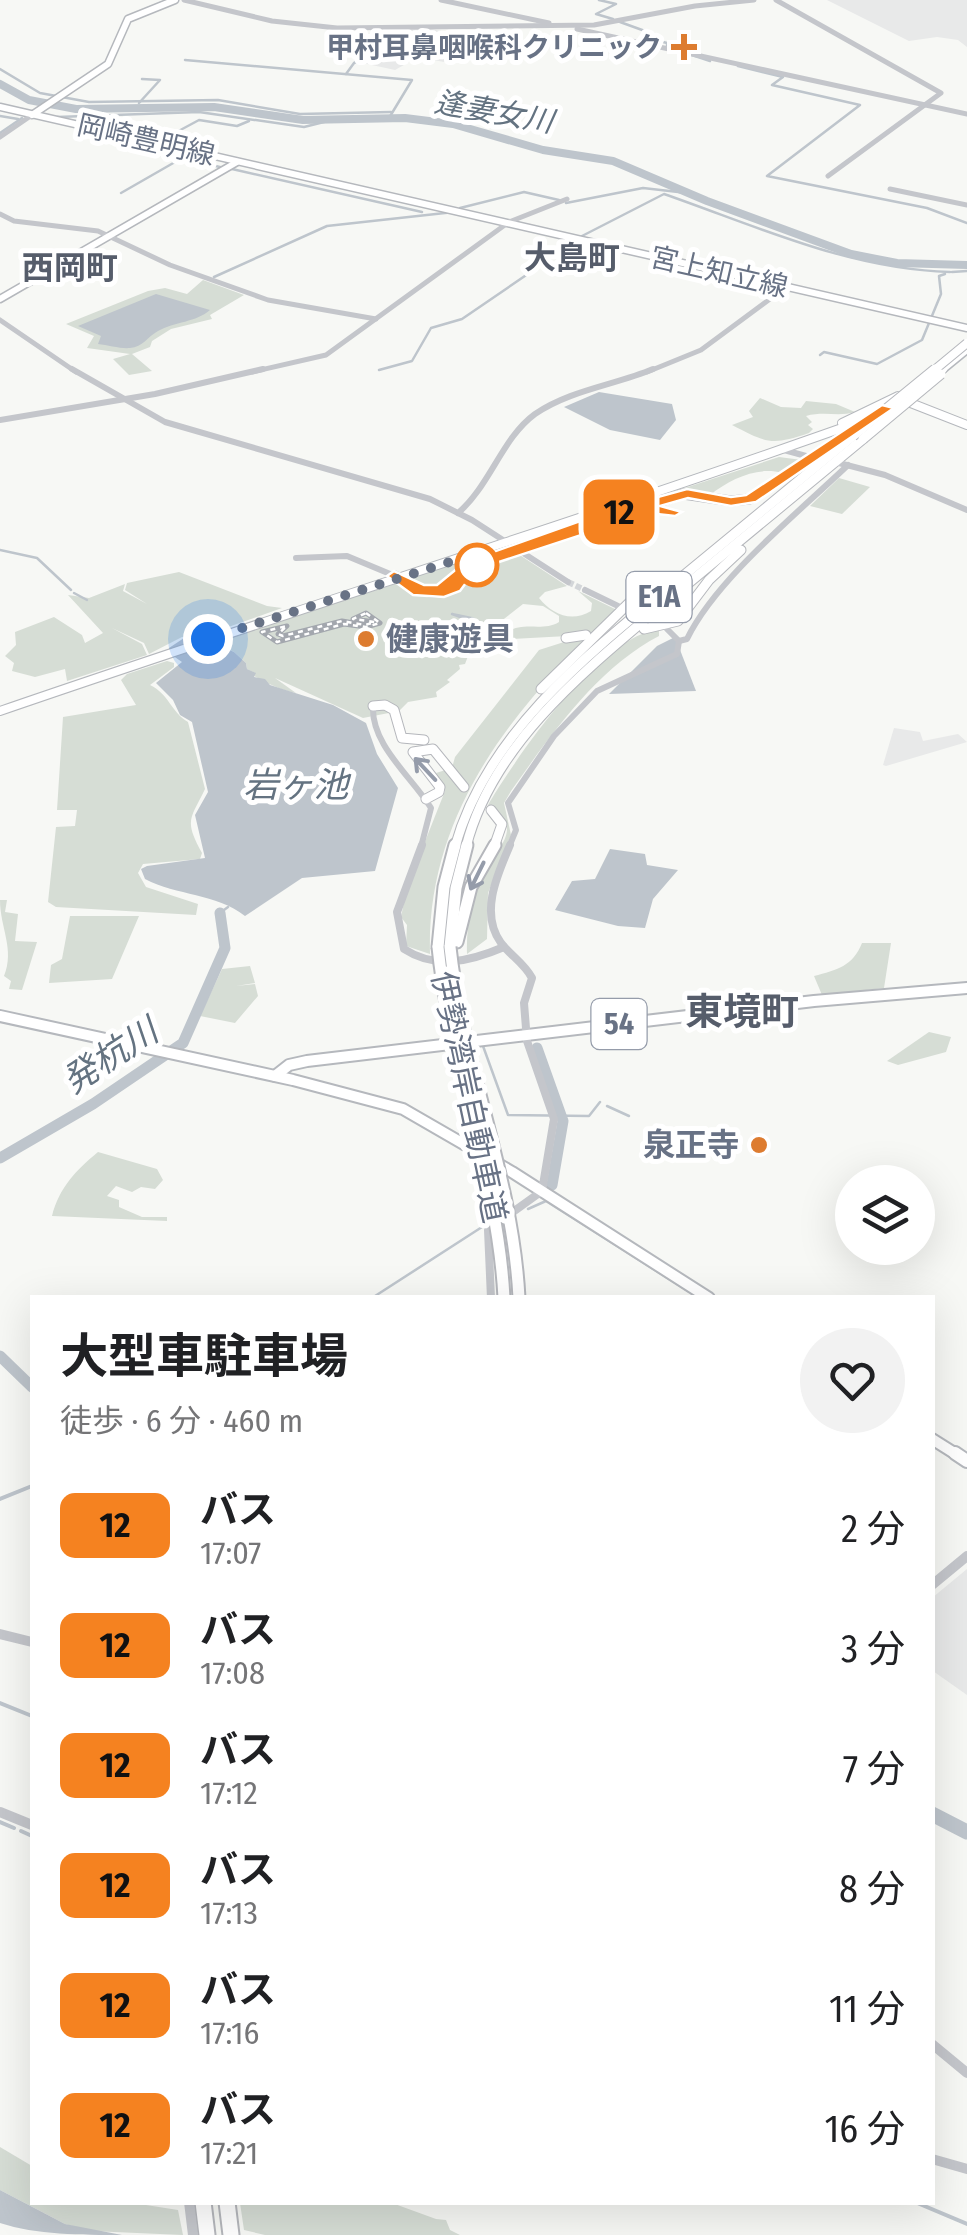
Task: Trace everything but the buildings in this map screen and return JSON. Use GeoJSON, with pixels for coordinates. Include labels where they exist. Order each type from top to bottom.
{"type":"FeatureCollection","features":[{"type":"Feature","properties":{"kind":"highway"},"geometry":{"type":"LineString","coordinates":[[530,546],[684,494],[731,501],[750,499],[854,437],[967,346]]}},
{"type":"Feature","properties":{"kind":"highway","name":"伊勢湾岸自動車道"},"geometry":{"type":"LineString","coordinates":[[519,1295],[511,1206],[464,1039],[441,896],[452,851],[484,776],[527,716],[570,672],[967,346]]}},
{"type":"Feature","properties":{"kind":"highway","name":"伊勢湾岸自動車道"},"geometry":{"type":"LineString","coordinates":[[504,1295],[502,1250],[485,1164],[452,1042],[448,948],[454,896],[469,833],[495,778],[528,728],[579,674],[820,475],[854,437]]}},
{"type":"Feature","properties":{"kind":"highway"},"geometry":{"type":"LineString","coordinates":[[644,629],[678,621],[709,580],[820,475]]}},
{"type":"Feature","properties":{"kind":"highway"},"geometry":{"type":"LineString","coordinates":[[398,578],[418,592],[444,593],[454,588],[468,569],[492,558],[647,508],[672,510]]}},
{"type":"Feature","properties":{"kind":"highway"},"geometry":{"type":"LineString","coordinates":[[484,776],[497,748],[541,690],[631,601]]}},
{"type":"Feature","properties":{"kind":"highway"},"geometry":{"type":"LineString","coordinates":[[566,638],[586,635]]}},
{"type":"Feature","properties":{"kind":"highway"},"geometry":{"type":"LineString","coordinates":[[373,706],[392,708],[400,736],[420,739]]}},
{"type":"Feature","properties":{"kind":"highway"},"geometry":{"type":"LineString","coordinates":[[426,799],[440,787],[414,758],[417,749],[433,750],[464,787]]}},
{"type":"Feature","properties":{"kind":"highway"},"geometry":{"type":"LineString","coordinates":[[448,948],[471,887],[501,834],[500,820],[491,810]]}},
{"type":"Feature","properties":{"kind":"highway"},"geometry":{"type":"LineString","coordinates":[[193,2205],[207,2235]]}},
{"type":"Feature","properties":{"kind":"highway"},"geometry":{"type":"LineString","coordinates":[[227,2205],[231,2235]]}},
{"type":"Feature","properties":{"kind":"main road","name":"岡崎豊明線"},"geometry":{"type":"LineString","coordinates":[[35,112],[108,64],[126,20],[175,0]]}},
{"type":"Feature","properties":{"kind":"main road"},"geometry":{"type":"LineString","coordinates":[[0,108],[35,112]]}},
{"type":"Feature","properties":{"kind":"main road","name":"岡崎豊明線"},"geometry":{"type":"LineString","coordinates":[[35,112],[238,161]]}},
{"type":"Feature","properties":{"kind":"main road","name":"岡崎豊明線"},"geometry":{"type":"LineString","coordinates":[[0,299],[238,161]]}},
{"type":"Feature","properties":{"kind":"main road","name":"宮上知立線"},"geometry":{"type":"LineString","coordinates":[[238,161],[967,328]]}},
{"type":"Feature","properties":{"kind":"main road"},"geometry":{"type":"LineString","coordinates":[[504,541],[855,426],[902,398],[967,346]]}},
{"type":"Feature","properties":{"kind":"main road"},"geometry":{"type":"LineString","coordinates":[[2,710],[803,438],[902,398],[967,424]]}},
{"type":"Feature","properties":{"kind":"main road","name":"54"},"geometry":{"type":"LineString","coordinates":[[275,1076],[296,1062],[910,991],[967,988]]}},
{"type":"Feature","properties":{"kind":"main road"},"geometry":{"type":"LineString","coordinates":[[0,1016],[275,1076],[403,1109],[542,1191],[703,1295]]}},
{"type":"Feature","properties":{"kind":"main road"},"geometry":{"type":"LineString","coordinates":[[935,1441],[967,1461]]}},
{"type":"Feature","properties":{"kind":"street"},"geometry":{"type":"LineString","coordinates":[[184,0],[240,15],[318,28],[565,26],[620,22],[688,7],[754,0]]}},
{"type":"Feature","properties":{"kind":"street"},"geometry":{"type":"LineString","coordinates":[[440,0],[967,114]]}},
{"type":"Feature","properties":{"kind":"street"},"geometry":{"type":"LineString","coordinates":[[776,0],[941,94],[828,176]]}},
{"type":"Feature","properties":{"kind":"street"},"geometry":{"type":"LineString","coordinates":[[0,137],[35,112]]}},
{"type":"Feature","properties":{"kind":"street"},"geometry":{"type":"LineString","coordinates":[[890,190],[967,205]]}},
{"type":"Feature","properties":{"kind":"street"},"geometry":{"type":"LineString","coordinates":[[0,420],[122,400],[315,359],[334,350],[509,222],[563,200]]}},
{"type":"Feature","properties":{"kind":"street"},"geometry":{"type":"LineString","coordinates":[[0,214],[14,221],[91,229],[170,265],[258,297],[376,319]]}},
{"type":"Feature","properties":{"kind":"street"},"geometry":{"type":"LineString","coordinates":[[458,512],[478,496],[516,435],[534,415],[575,395],[630,379],[702,350],[786,287]]}},
{"type":"Feature","properties":{"kind":"street"},"geometry":{"type":"LineString","coordinates":[[0,320],[122,400],[180,428],[386,484],[458,512],[568,582]]}},
{"type":"Feature","properties":{"kind":"street"},"geometry":{"type":"LineString","coordinates":[[784,450],[806,456]]}},
{"type":"Feature","properties":{"kind":"street"},"geometry":{"type":"LineString","coordinates":[[679,641],[686,639],[689,626],[712,599],[844,464],[885,475],[967,510]]}},
{"type":"Feature","properties":{"kind":"street"},"geometry":{"type":"LineString","coordinates":[[296,558],[316,554],[354,558],[398,578]]}},
{"type":"Feature","properties":{"kind":"street"},"geometry":{"type":"LineString","coordinates":[[586,590],[618,606]]}},
{"type":"Feature","properties":{"kind":"street"},"geometry":{"type":"LineString","coordinates":[[491,1295],[488,1230],[542,1191],[554,1119],[526,1034],[524,1003],[532,978],[526,966],[504,948],[494,932],[491,899],[516,830],[508,802],[530,768],[588,700],[609,682],[670,660],[680,650],[679,641],[667,629]]}},
{"type":"Feature","properties":{"kind":"street"},"geometry":{"type":"LineString","coordinates":[[373,706],[371,718],[393,757],[431,808],[429,826],[405,877],[397,912],[404,949],[417,958],[447,961],[484,957],[504,948]]}},
{"type":"Feature","properties":{"kind":"street"},"geometry":{"type":"LineString","coordinates":[[935,1583],[967,1556]]}},
{"type":"Feature","properties":{"kind":"street"},"geometry":{"type":"LineString","coordinates":[[0,1634],[30,1642]]}},
{"type":"Feature","properties":{"kind":"street"},"geometry":{"type":"LineString","coordinates":[[0,1812],[30,1824]]}},
{"type":"Feature","properties":{"kind":"street"},"geometry":{"type":"LineString","coordinates":[[935,2046],[967,2073]]}},
{"type":"Feature","properties":{"kind":"street"},"geometry":{"type":"LineString","coordinates":[[935,2160],[967,2168]]}},
{"type":"Feature","properties":{"kind":"street"},"geometry":{"type":"LineString","coordinates":[[193,2205],[193,2235]]}},
{"type":"Feature","properties":{"kind":"shaded area"},"geometry":{"type":"Polygon","coordinates":[[[827,0],[967,0],[967,47],[958,40],[937,37],[909,41],[827,0]]]}},
{"type":"Feature","properties":{"kind":"shaded area"},"geometry":{"type":"Polygon","coordinates":[[[422,27],[485,40],[444,62],[418,57],[395,70],[358,62],[383,49],[369,45],[373,30],[422,27]]]}},
{"type":"Feature","properties":{"kind":"shaded area"},"geometry":{"type":"Polygon","coordinates":[[[203,280],[244,295],[210,315],[212,319],[171,329],[152,341],[150,347],[132,354],[152,371],[129,375],[113,359],[130,354],[87,348],[94,336],[66,324],[148,291],[165,288],[187,294],[203,280]]]}},
{"type":"Feature","properties":{"kind":"shaded area"},"geometry":{"type":"Polygon","coordinates":[[[760,398],[781,407],[801,408],[806,401],[836,404],[855,412],[806,416],[812,422],[808,425],[813,429],[809,433],[769,441],[732,425],[753,417],[749,411],[760,398]]]}},
{"type":"Feature","properties":{"kind":"shaded area"},"geometry":{"type":"Polygon","coordinates":[[[779,457],[802,460],[782,473],[744,475],[710,495],[687,490],[630,506],[779,457]]]}},
{"type":"Feature","properties":{"kind":"shaded area"},"geometry":{"type":"Polygon","coordinates":[[[839,478],[870,487],[842,514],[810,506],[839,478]]]}},
{"type":"Feature","properties":{"kind":"shaded area"},"geometry":{"type":"Polygon","coordinates":[[[499,547],[509,548],[567,586],[545,592],[539,598],[556,612],[576,616],[591,611],[592,603],[578,591],[617,610],[545,683],[484,763],[443,853],[433,902],[430,954],[406,946],[407,925],[401,917],[407,887],[445,791],[436,773],[452,768],[455,757],[539,650],[586,635],[512,639],[508,632],[514,629],[559,622],[559,616],[543,606],[523,604],[500,622],[501,644],[470,651],[465,664],[459,665],[460,669],[447,680],[450,682],[436,692],[437,697],[408,702],[399,711],[363,718],[275,678],[296,693],[254,676],[234,652],[209,640],[383,588],[499,547]]]}},
{"type":"Feature","properties":{"kind":"shaded area"},"geometry":{"type":"Polygon","coordinates":[[[179,572],[267,606],[282,608],[203,636],[182,637],[149,654],[144,643],[112,628],[142,644],[147,655],[67,681],[65,669],[35,677],[12,671],[14,663],[5,656],[16,645],[15,632],[54,617],[82,635],[85,643],[103,633],[68,595],[89,598],[125,584],[123,591],[147,604],[125,590],[127,583],[179,572]]]}},
{"type":"Feature","properties":{"kind":"shaded area"},"geometry":{"type":"Polygon","coordinates":[[[659,630],[659,636],[615,666],[576,705],[511,791],[504,803],[511,835],[488,893],[487,939],[467,954],[469,921],[477,890],[507,829],[488,805],[540,729],[587,674],[636,637],[659,630]]]}},
{"type":"Feature","properties":{"kind":"shaded area"},"geometry":{"type":"Polygon","coordinates":[[[167,661],[174,663],[174,667],[150,685],[188,722],[205,789],[191,820],[202,853],[200,859],[143,864],[138,873],[146,887],[198,904],[196,915],[56,907],[48,902],[56,827],[75,826],[77,810],[57,810],[63,717],[136,705],[121,680],[127,674],[167,661]]]}},
{"type":"Feature","properties":{"kind":"shaded area"},"geometry":{"type":"Polygon","coordinates":[[[894,728],[920,732],[923,741],[958,734],[967,742],[886,766],[883,765],[894,728]]]}},
{"type":"Feature","properties":{"kind":"shaded area"},"geometry":{"type":"Polygon","coordinates":[[[0,900],[7,900],[5,912],[18,914],[15,941],[37,942],[22,990],[9,989],[11,981],[4,976],[8,947],[0,900]]]}},
{"type":"Feature","properties":{"kind":"shaded area"},"geometry":{"type":"Polygon","coordinates":[[[70,916],[139,916],[112,979],[49,983],[51,965],[62,959],[70,916]]]}},
{"type":"Feature","properties":{"kind":"shaded area"},"geometry":{"type":"Polygon","coordinates":[[[862,943],[891,943],[884,988],[822,995],[814,976],[843,966],[862,943]]]}},
{"type":"Feature","properties":{"kind":"shaded area"},"geometry":{"type":"Polygon","coordinates":[[[250,966],[255,983],[236,986],[255,984],[258,996],[235,1023],[200,1016],[222,969],[250,966]]]}},
{"type":"Feature","properties":{"kind":"shaded area"},"geometry":{"type":"Polygon","coordinates":[[[929,1032],[951,1037],[946,1052],[898,1065],[887,1061],[929,1032]]]}},
{"type":"Feature","properties":{"kind":"shaded area"},"geometry":{"type":"Polygon","coordinates":[[[98,1152],[157,1169],[163,1180],[155,1189],[141,1187],[132,1192],[116,1186],[107,1196],[119,1200],[119,1207],[142,1217],[167,1217],[167,1221],[52,1216],[69,1180],[98,1152]]]}},
{"type":"Feature","properties":{"kind":"shaded area"},"geometry":{"type":"Polygon","coordinates":[[[967,1569],[967,1695],[935,1672],[935,1596],[967,1569]]]}},
{"type":"Feature","properties":{"kind":"shaded area"},"geometry":{"type":"Polygon","coordinates":[[[0,2147],[30,2165],[30,2205],[146,2205],[178,2210],[183,2235],[91,2231],[65,2224],[0,2190],[0,2147]]]}},
{"type":"Feature","properties":{"kind":"shaded area"},"geometry":{"type":"Polygon","coordinates":[[[240,2205],[398,2205],[446,2220],[450,2230],[460,2235],[265,2235],[244,2230],[240,2205]]]}},
{"type":"Feature","properties":{"kind":"water"},"geometry":{"type":"Polygon","coordinates":[[[156,294],[210,310],[164,328],[130,348],[98,344],[101,336],[78,326],[156,294]]]}},
{"type":"Feature","properties":{"kind":"water"},"geometry":{"type":"Polygon","coordinates":[[[599,392],[672,404],[676,420],[660,440],[610,430],[564,407],[599,392]]]}},
{"type":"Feature","properties":{"kind":"water","name":"岩ヶ池"},"geometry":{"type":"Polygon","coordinates":[[[200,637],[234,652],[247,669],[256,673],[254,677],[333,705],[366,723],[377,754],[398,788],[375,871],[302,878],[245,916],[222,903],[145,879],[141,869],[147,866],[205,858],[195,815],[208,792],[192,722],[180,715],[173,700],[156,683],[182,662],[169,653],[169,648],[184,638],[200,637]]]}},
{"type":"Feature","properties":{"kind":"water"},"geometry":{"type":"Polygon","coordinates":[[[675,637],[696,691],[609,694],[657,646],[675,637]]]}},
{"type":"Feature","properties":{"kind":"water"},"geometry":{"type":"Polygon","coordinates":[[[610,849],[645,854],[647,865],[678,870],[653,899],[645,928],[618,926],[555,910],[572,881],[595,879],[610,849]]]}},
{"type":"Feature","properties":{"kind":"water"},"geometry":{"type":"Polygon","coordinates":[[[0,2190],[65,2224],[122,2235],[44,2232],[0,2223],[0,2190]]]}},
{"type":"Feature","properties":{"kind":"waterway"},"geometry":{"type":"LineString","coordinates":[[599,0],[616,4],[596,14],[613,19]]}},
{"type":"Feature","properties":{"kind":"waterway"},"geometry":{"type":"LineString","coordinates":[[620,22],[656,35],[651,39],[667,43],[667,47]]}},
{"type":"Feature","properties":{"kind":"waterway"},"geometry":{"type":"LineString","coordinates":[[346,74],[354,63],[383,49],[369,45],[372,34]]}},
{"type":"Feature","properties":{"kind":"waterway"},"geometry":{"type":"LineString","coordinates":[[692,55],[710,61]]}},
{"type":"Feature","properties":{"kind":"waterway"},"geometry":{"type":"LineString","coordinates":[[185,60],[412,80],[389,118]]}},
{"type":"Feature","properties":{"kind":"waterway"},"geometry":{"type":"LineString","coordinates":[[738,66],[783,77],[772,85],[860,105],[767,176],[927,208],[967,223]]}},
{"type":"Feature","properties":{"kind":"waterway"},"geometry":{"type":"LineString","coordinates":[[0,69],[40,93],[89,102],[141,101]]}},
{"type":"Feature","properties":{"kind":"waterway"},"geometry":{"type":"LineString","coordinates":[[141,101],[160,80],[142,79]]}},
{"type":"Feature","properties":{"kind":"waterway","name":"逢妻女川"},"geometry":{"type":"LineString","coordinates":[[0,84],[29,100],[76,109],[214,107],[303,120],[405,118],[453,124],[543,150],[613,161],[707,201],[851,254],[897,263],[967,265]]}},
{"type":"Feature","properties":{"kind":"waterway"},"geometry":{"type":"LineString","coordinates":[[141,101],[218,100],[300,114],[391,112]]}},
{"type":"Feature","properties":{"kind":"waterway"},"geometry":{"type":"LineString","coordinates":[[57,117],[199,112],[304,127],[332,120]]}},
{"type":"Feature","properties":{"kind":"waterway"},"geometry":{"type":"LineString","coordinates":[[0,116],[18,119]]}},
{"type":"Feature","properties":{"kind":"waterway"},"geometry":{"type":"LineString","coordinates":[[0,133],[22,118]]}},
{"type":"Feature","properties":{"kind":"waterway"},"geometry":{"type":"LineString","coordinates":[[160,141],[199,120],[237,126],[249,121]]}},
{"type":"Feature","properties":{"kind":"waterway"},"geometry":{"type":"LineString","coordinates":[[142,151],[153,145]]}},
{"type":"Feature","properties":{"kind":"waterway"},"geometry":{"type":"LineString","coordinates":[[121,193],[182,158],[224,168]]}},
{"type":"Feature","properties":{"kind":"waterway"},"geometry":{"type":"LineString","coordinates":[[232,169],[422,212]]}},
{"type":"Feature","properties":{"kind":"waterway"},"geometry":{"type":"LineString","coordinates":[[566,203],[643,188],[687,193]]}},
{"type":"Feature","properties":{"kind":"waterway"},"geometry":{"type":"LineString","coordinates":[[460,208],[524,192],[559,200]]}},
{"type":"Feature","properties":{"kind":"waterway"},"geometry":{"type":"LineString","coordinates":[[582,236],[664,194],[840,255],[950,272]]}},
{"type":"Feature","properties":{"kind":"waterway"},"geometry":{"type":"LineString","coordinates":[[214,277],[327,226],[454,212]]}},
{"type":"Feature","properties":{"kind":"waterway"},"geometry":{"type":"LineString","coordinates":[[379,370],[412,361],[431,328],[462,319],[576,241]]}},
{"type":"Feature","properties":{"kind":"waterway"},"geometry":{"type":"LineString","coordinates":[[952,272],[967,271]]}},
{"type":"Feature","properties":{"kind":"waterway"},"geometry":{"type":"LineString","coordinates":[[820,355],[824,352],[877,364],[922,340],[941,294],[939,276],[945,274]]}},
{"type":"Feature","properties":{"kind":"waterway"},"geometry":{"type":"LineString","coordinates":[[0,550],[37,558],[71,590]]}},
{"type":"Feature","properties":{"kind":"waterway"},"geometry":{"type":"LineString","coordinates":[[74,593],[87,600]]}},
{"type":"Feature","properties":{"kind":"waterway"},"geometry":{"type":"LineString","coordinates":[[471,618],[452,614],[486,626],[472,618]]}},
{"type":"Feature","properties":{"kind":"waterway"},"geometry":{"type":"LineString","coordinates":[[459,616],[484,625]]}},
{"type":"Feature","properties":{"kind":"waterway"},"geometry":{"type":"LineString","coordinates":[[220,913],[228,907]]}},
{"type":"Feature","properties":{"kind":"waterway","name":"発杭川"},"geometry":{"type":"LineString","coordinates":[[0,1158],[93,1104],[183,1043],[225,948],[220,913]]}},
{"type":"Feature","properties":{"kind":"waterway"},"geometry":{"type":"LineString","coordinates":[[483,1046],[508,1115],[589,1116],[600,1102]]}},
{"type":"Feature","properties":{"kind":"waterway"},"geometry":{"type":"LineString","coordinates":[[537,1048],[563,1121],[552,1185]]}},
{"type":"Feature","properties":{"kind":"waterway"},"geometry":{"type":"LineString","coordinates":[[607,1106],[629,1116]]}},
{"type":"Feature","properties":{"kind":"waterway"},"geometry":{"type":"LineString","coordinates":[[528,1209],[546,1201],[688,1291]]}},
{"type":"Feature","properties":{"kind":"waterway"},"geometry":{"type":"LineString","coordinates":[[377,1295],[482,1227]]}},
{"type":"Feature","properties":{"kind":"waterway","name":"発杭川"},"geometry":{"type":"LineString","coordinates":[[0,1356],[30,1385]]}},
{"type":"Feature","properties":{"kind":"waterway"},"geometry":{"type":"LineString","coordinates":[[0,1499],[30,1487]]}},
{"type":"Feature","properties":{"kind":"waterway"},"geometry":{"type":"LineString","coordinates":[[0,1703],[30,1715]]}},
{"type":"Feature","properties":{"kind":"waterway","name":"発杭川"},"geometry":{"type":"LineString","coordinates":[[935,1816],[967,1832]]}},
{"type":"Feature","properties":{"kind":"waterway"},"geometry":{"type":"LineString","coordinates":[[0,1822],[14,1828]]}},
{"type":"Feature","properties":{"kind":"waterway"},"geometry":{"type":"LineString","coordinates":[[21,1831],[30,1835]]}},
{"type":"Feature","properties":{"kind":"waterway"},"geometry":{"type":"LineString","coordinates":[[922,2205],[967,2224]]}},
{"type":"Feature","properties":{"kind":"tunnel"},"geometry":{"type":"LineString","coordinates":[[568,582],[585,590]]}},
{"type":"Feature","properties":{"kind":"railway"},"geometry":{"type":"LineString","coordinates":[[366,613],[380,623],[366,627],[344,624],[277,642],[262,632],[287,626],[278,634],[283,636],[342,621],[365,625],[375,622],[353,619],[366,613]]}},
{"type":"Feature","properties":{"kind":"bus line","name":"12"},"geometry":{"type":"LineString","coordinates":[[675,512],[662,507],[647,508],[494,559],[468,569],[454,588],[444,593],[418,592],[394,576],[422,589],[441,590],[470,565],[620,512],[687,494],[731,501],[750,499],[887,408]]}},
{"type":"Feature","properties":{"kind":"place","name":"甲村耳鼻咽喉科クリニック"},"geometry":{"type":"Point","coordinates":[684,47]}},
{"type":"Feature","properties":{"kind":"place","name":"健康遊具"},"geometry":{"type":"Point","coordinates":[366,639]}},
{"type":"Feature","properties":{"kind":"place","name":"泉正寺"},"geometry":{"type":"Point","coordinates":[759,1145]}},
{"type":"Feature","properties":{"kind":"district","name":"大島町"},"geometry":{"type":"Point","coordinates":[572,258]}},
{"type":"Feature","properties":{"kind":"district","name":"西岡町"},"geometry":{"type":"Point","coordinates":[70,268]}},
{"type":"Feature","properties":{"kind":"district","name":"東境町"},"geometry":{"type":"Point","coordinates":[742,1012]}},
{"type":"Feature","properties":{"kind":"route"},"geometry":{"type":"LineString","coordinates":[[208,639],[475,554],[477,565]]}}]}
